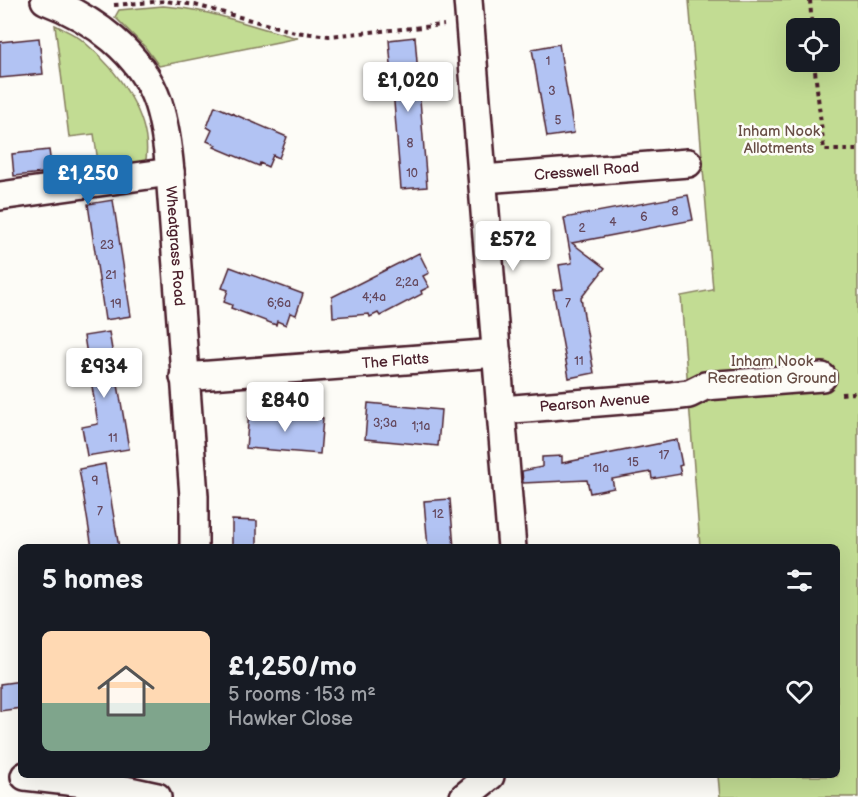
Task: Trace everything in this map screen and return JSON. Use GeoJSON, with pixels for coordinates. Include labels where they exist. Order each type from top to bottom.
{"type":"FeatureCollection","features":[{"type":"Feature","properties":{"kind":"street","name":"Wheatgrass Road"},"geometry":{"type":"LineString","coordinates":[[45,0],[90,21],[118,44],[144,75],[158,102],[165,130],[170,172],[194,496],[194,544]]}},
{"type":"Feature","properties":{"kind":"street"},"geometry":{"type":"LineString","coordinates":[[469,11],[512,544]]}},
{"type":"Feature","properties":{"kind":"street","name":"Cresswell Road"},"geometry":{"type":"LineString","coordinates":[[483,179],[688,163]]}},
{"type":"Feature","properties":{"kind":"street"},"geometry":{"type":"LineString","coordinates":[[0,196],[170,172]]}},
{"type":"Feature","properties":{"kind":"street","name":"The Flatts"},"geometry":{"type":"LineString","coordinates":[[184,377],[497,353]]}},
{"type":"Feature","properties":{"kind":"street","name":"Pearson Avenue"},"geometry":{"type":"LineString","coordinates":[[501,410],[688,394],[705,386],[822,377]]}},
{"type":"Feature","properties":{"kind":"street"},"geometry":{"type":"LineString","coordinates":[[0,773],[18,775]]}},
{"type":"Feature","properties":{"kind":"street"},"geometry":{"type":"LineString","coordinates":[[47,778],[157,790]]}},
{"type":"Feature","properties":{"kind":"street"},"geometry":{"type":"LineString","coordinates":[[464,797],[488,778]]}},
{"type":"Feature","properties":{"kind":"path"},"geometry":{"type":"LineString","coordinates":[[810,0],[811,18]]}},
{"type":"Feature","properties":{"kind":"path"},"geometry":{"type":"LineString","coordinates":[[114,5],[165,1],[195,5],[295,32],[329,36],[469,11]]}},
{"type":"Feature","properties":{"kind":"path"},"geometry":{"type":"LineString","coordinates":[[815,72],[824,150],[858,150]]}},
{"type":"Feature","properties":{"kind":"green space"},"geometry":{"type":"Polygon","coordinates":[[[689,0],[858,0],[858,797],[720,797],[718,778],[840,778],[840,544],[700,544],[681,296],[713,290],[689,0]]]}},
{"type":"Feature","properties":{"kind":"green space"},"geometry":{"type":"Polygon","coordinates":[[[163,6],[198,11],[298,38],[159,66],[145,47],[115,17],[119,10],[163,6]]]}},
{"type":"Feature","properties":{"kind":"green space"},"geometry":{"type":"Polygon","coordinates":[[[55,25],[77,36],[96,52],[120,80],[139,113],[144,130],[147,148],[145,165],[99,169],[94,134],[69,137],[55,25]]]}},
{"type":"Feature","properties":{"kind":"building"},"geometry":{"type":"Polygon","coordinates":[[[415,37],[427,187],[401,189],[389,40],[415,37]]]}},
{"type":"Feature","properties":{"kind":"building"},"geometry":{"type":"Polygon","coordinates":[[[39,38],[43,74],[0,78],[0,42],[39,38]]]}},
{"type":"Feature","properties":{"kind":"building"},"geometry":{"type":"Polygon","coordinates":[[[559,44],[574,133],[547,137],[532,49],[559,44]]]}},
{"type":"Feature","properties":{"kind":"building"},"geometry":{"type":"Polygon","coordinates":[[[215,106],[287,137],[279,158],[273,155],[268,167],[260,163],[259,166],[214,147],[216,145],[207,141],[212,130],[207,127],[215,106]]]}},
{"type":"Feature","properties":{"kind":"building"},"geometry":{"type":"Polygon","coordinates":[[[49,150],[52,172],[14,176],[12,154],[49,150]]]}},
{"type":"Feature","properties":{"kind":"building"},"geometry":{"type":"Polygon","coordinates":[[[688,195],[693,220],[572,243],[605,268],[581,298],[594,373],[569,378],[553,290],[563,289],[559,265],[572,263],[564,218],[688,195]]]}},
{"type":"Feature","properties":{"kind":"building"},"geometry":{"type":"Polygon","coordinates":[[[113,200],[131,316],[105,320],[88,204],[113,200]]]}},
{"type":"Feature","properties":{"kind":"building"},"geometry":{"type":"Polygon","coordinates":[[[419,253],[429,273],[423,276],[429,287],[421,291],[422,294],[380,316],[378,313],[370,317],[369,314],[333,317],[332,297],[419,253]]]}},
{"type":"Feature","properties":{"kind":"building"},"geometry":{"type":"Polygon","coordinates":[[[230,267],[303,294],[296,315],[290,313],[286,325],[277,321],[276,325],[231,308],[232,305],[224,302],[228,290],[222,288],[230,267]]]}},
{"type":"Feature","properties":{"kind":"building"},"geometry":{"type":"Polygon","coordinates":[[[109,332],[129,449],[87,456],[82,427],[98,424],[84,336],[109,332]]]}},
{"type":"Feature","properties":{"kind":"building"},"geometry":{"type":"Polygon","coordinates":[[[368,403],[441,410],[438,446],[365,439],[368,403]]]}},
{"type":"Feature","properties":{"kind":"building"},"geometry":{"type":"Polygon","coordinates":[[[249,412],[323,418],[320,454],[246,448],[249,412]]]}},
{"type":"Feature","properties":{"kind":"building"},"geometry":{"type":"Polygon","coordinates":[[[677,440],[682,465],[679,466],[681,474],[652,479],[651,472],[612,479],[614,488],[590,493],[587,480],[523,483],[522,471],[542,467],[542,457],[562,456],[562,463],[677,440]]]}},
{"type":"Feature","properties":{"kind":"building"},"geometry":{"type":"Polygon","coordinates":[[[105,464],[118,544],[91,544],[79,469],[105,464]]]}},
{"type":"Feature","properties":{"kind":"building"},"geometry":{"type":"Polygon","coordinates":[[[450,499],[454,544],[428,544],[424,501],[450,499]]]}},
{"type":"Feature","properties":{"kind":"building"},"geometry":{"type":"Polygon","coordinates":[[[232,520],[257,521],[257,544],[232,544],[232,520]]]}},
{"type":"Feature","properties":{"kind":"building"},"geometry":{"type":"Polygon","coordinates":[[[18,681],[18,708],[0,711],[0,684],[18,681]]]}},
{"type":"Feature","properties":{"kind":"park label","name":"Inham Nook Allotments"},"geometry":{"type":"Point","coordinates":[779,140]}},
{"type":"Feature","properties":{"kind":"park label","name":"Inham Nook Recreation Ground"},"geometry":{"type":"Point","coordinates":[772,370]}}]}
